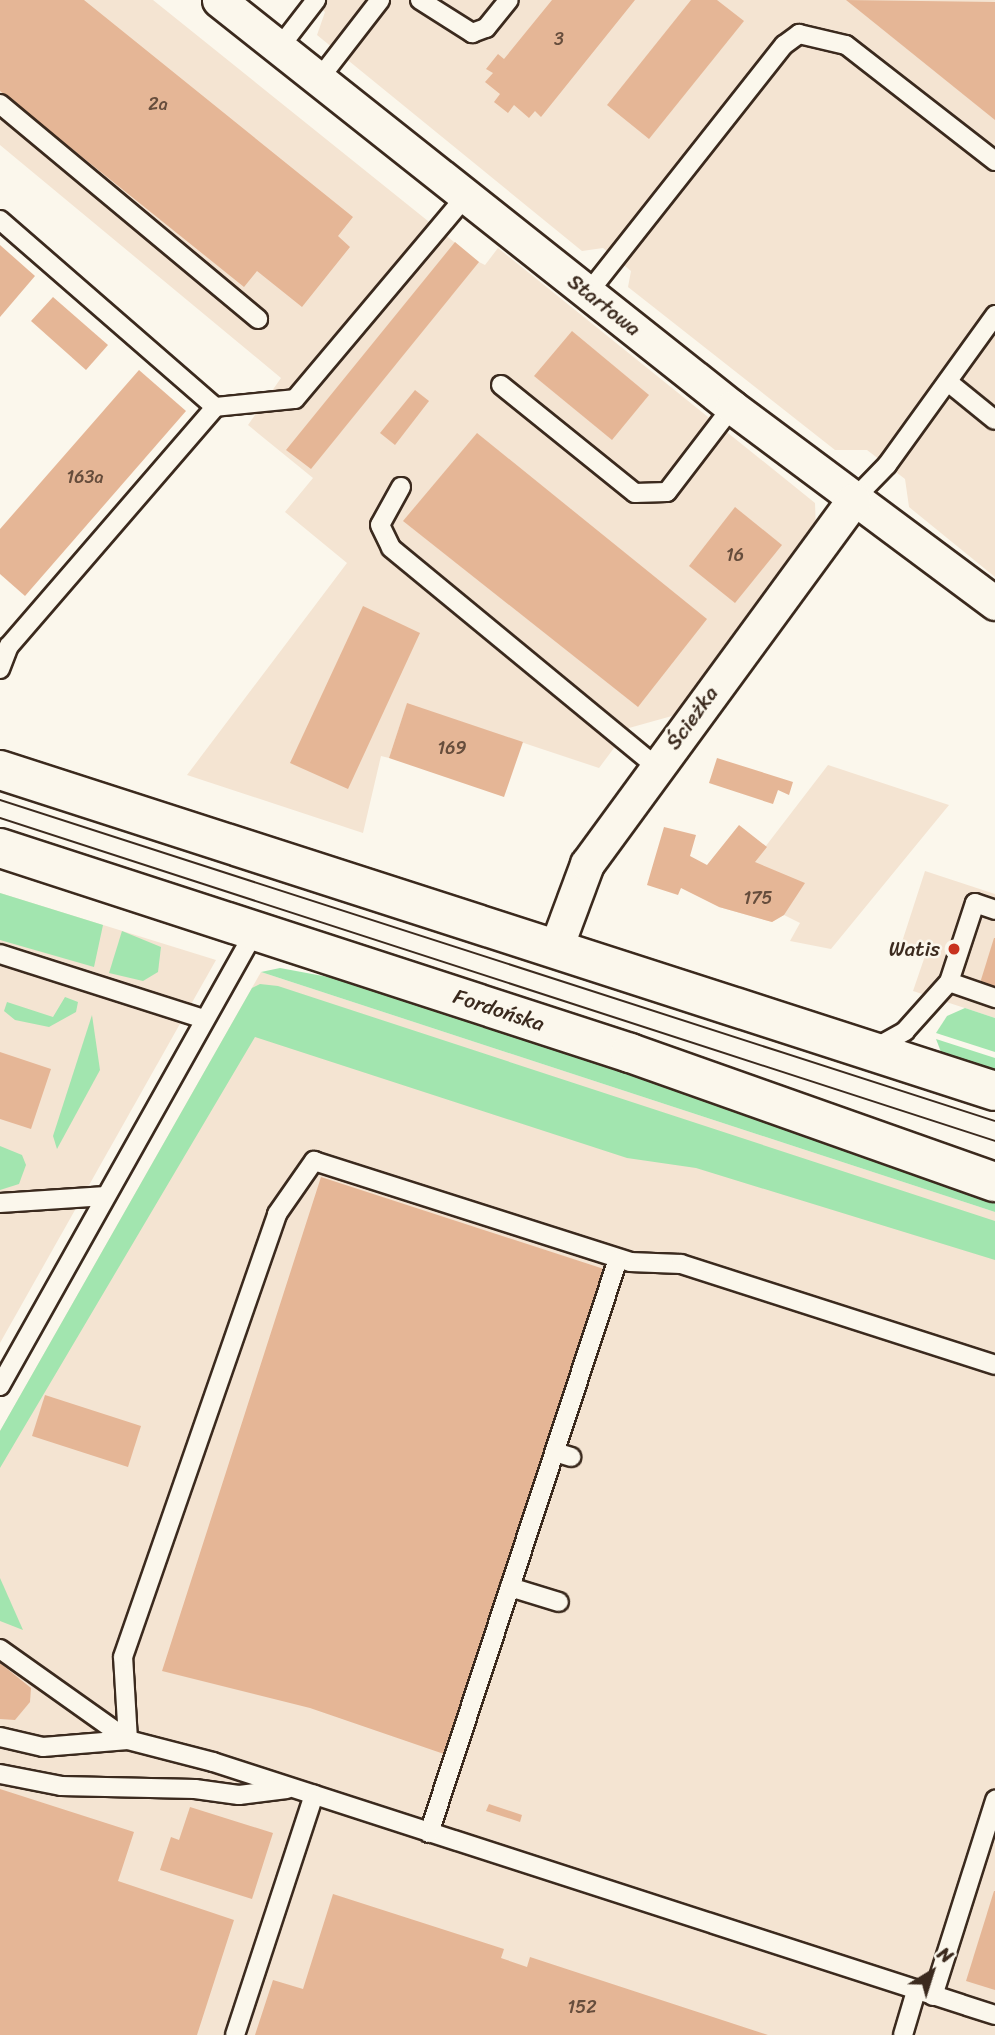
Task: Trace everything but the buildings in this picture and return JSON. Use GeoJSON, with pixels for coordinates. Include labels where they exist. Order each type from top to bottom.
{"type":"FeatureCollection","features":[{"type":"Feature","properties":{"kind":"main road"},"geometry":{"type":"LineString","coordinates":[[0,770],[995,1091]]}},
{"type":"Feature","properties":{"kind":"main road","name":"Fordońska"},"geometry":{"type":"LineString","coordinates":[[0,848],[630,1053],[995,1182]]}},
{"type":"Feature","properties":{"kind":"street","name":"Startowa"},"geometry":{"type":"LineString","coordinates":[[219,0],[732,407],[853,500],[995,603]]}},
{"type":"Feature","properties":{"kind":"street","name":"Ścieżka"},"geometry":{"type":"LineString","coordinates":[[555,950],[587,864],[853,500]]}},
{"type":"Feature","properties":{"kind":"lane"},"geometry":{"type":"LineString","coordinates":[[279,48],[316,0]]}},
{"type":"Feature","properties":{"kind":"lane"},"geometry":{"type":"LineString","coordinates":[[318,79],[380,0]]}},
{"type":"Feature","properties":{"kind":"lane"},"geometry":{"type":"LineString","coordinates":[[420,0],[472,33],[486,28],[509,0]]}},
{"type":"Feature","properties":{"kind":"lane"},"geometry":{"type":"LineString","coordinates":[[588,293],[784,45],[799,34],[846,45],[995,161]]}},
{"type":"Feature","properties":{"kind":"lane"},"geometry":{"type":"LineString","coordinates":[[0,104],[258,319]]}},
{"type":"Feature","properties":{"kind":"lane"},"geometry":{"type":"LineString","coordinates":[[0,669],[9,646],[215,407],[295,399],[466,196]]}},
{"type":"Feature","properties":{"kind":"lane"},"geometry":{"type":"LineString","coordinates":[[0,220],[215,407]]}},
{"type":"Feature","properties":{"kind":"lane"},"geometry":{"type":"LineString","coordinates":[[853,500],[887,465],[995,315]]}},
{"type":"Feature","properties":{"kind":"lane"},"geometry":{"type":"LineString","coordinates":[[948,382],[995,420]]}},
{"type":"Feature","properties":{"kind":"lane"},"geometry":{"type":"LineString","coordinates":[[501,385],[635,493],[667,492],[732,407]]}},
{"type":"Feature","properties":{"kind":"lane"},"geometry":{"type":"LineString","coordinates":[[401,487],[380,525],[391,548],[657,767]]}},
{"type":"Feature","properties":{"kind":"lane"},"geometry":{"type":"LineString","coordinates":[[868,1051],[905,1031],[948,982],[975,904],[995,910]]}},
{"type":"Feature","properties":{"kind":"lane"},"geometry":{"type":"LineString","coordinates":[[0,1386],[255,931]]}},
{"type":"Feature","properties":{"kind":"lane"},"geometry":{"type":"LineString","coordinates":[[0,954],[204,1019]]}},
{"type":"Feature","properties":{"kind":"lane"},"geometry":{"type":"LineString","coordinates":[[948,982],[995,998]]}},
{"type":"Feature","properties":{"kind":"lane"},"geometry":{"type":"LineString","coordinates":[[128,1740],[123,1657],[277,1214],[314,1161],[618,1259],[681,1264],[995,1365]]}},
{"type":"Feature","properties":{"kind":"lane"},"geometry":{"type":"LineString","coordinates":[[0,1203],[106,1196]]}},
{"type":"Feature","properties":{"kind":"lane"},"geometry":{"type":"LineString","coordinates":[[429,1833],[510,1587],[563,1454],[618,1259]]}},
{"type":"Feature","properties":{"kind":"lane"},"geometry":{"type":"LineString","coordinates":[[510,1587],[559,1602]]}},
{"type":"Feature","properties":{"kind":"lane"},"geometry":{"type":"LineString","coordinates":[[0,1649],[128,1740],[294,1788],[995,2015]]}},
{"type":"Feature","properties":{"kind":"lane"},"geometry":{"type":"LineString","coordinates":[[0,1737],[43,1747],[128,1740]]}},
{"type":"Feature","properties":{"kind":"lane"},"geometry":{"type":"LineString","coordinates":[[0,1774],[61,1786],[195,1788],[239,1795],[294,1788]]}},
{"type":"Feature","properties":{"kind":"lane"},"geometry":{"type":"LineString","coordinates":[[235,2035],[314,1795]]}},
{"type":"Feature","properties":{"kind":"lane"},"geometry":{"type":"LineString","coordinates":[[903,2035],[925,1994],[995,1800]]}},
{"type":"Feature","properties":{"kind":"shaded area"},"geometry":{"type":"Polygon","coordinates":[[[0,0],[153,0],[479,262],[485,265],[498,248],[815,503],[816,531],[679,714],[629,728],[599,768],[407,704],[389,758],[381,756],[363,833],[187,775],[347,563],[285,512],[313,478],[248,425],[281,378],[0,145],[0,0]]]}},
{"type":"Feature","properties":{"kind":"shaded area"},"geometry":{"type":"Polygon","coordinates":[[[309,0],[995,0],[995,577],[909,507],[905,479],[867,450],[835,450],[628,287],[631,271],[603,248],[582,251],[317,35],[325,12],[309,0]]]}},
{"type":"Feature","properties":{"kind":"shaded area"},"geometry":{"type":"Polygon","coordinates":[[[828,765],[949,805],[831,949],[790,941],[800,923],[784,915],[772,922],[719,907],[828,765]]]}},
{"type":"Feature","properties":{"kind":"shaded area","name":"Watis"},"geometry":{"type":"Polygon","coordinates":[[[925,871],[995,894],[995,1018],[913,991],[926,953],[901,945],[925,871]]]}},
{"type":"Feature","properties":{"kind":"shaded area"},"geometry":{"type":"Polygon","coordinates":[[[0,893],[216,960],[0,1343],[0,893]]]}},
{"type":"Feature","properties":{"kind":"shaded area"},"geometry":{"type":"Polygon","coordinates":[[[261,972],[995,1212],[995,2035],[0,2035],[0,1431],[261,972]]]}},
{"type":"Feature","properties":{"kind":"green space"},"geometry":{"type":"Polygon","coordinates":[[[0,893],[103,925],[94,967],[0,940],[0,893]]]}},
{"type":"Feature","properties":{"kind":"green space"},"geometry":{"type":"Polygon","coordinates":[[[122,931],[161,947],[158,972],[143,981],[109,973],[122,931]]]}},
{"type":"Feature","properties":{"kind":"green space"},"geometry":{"type":"Polygon","coordinates":[[[280,968],[339,979],[995,1190],[995,1212],[261,972],[280,968]]]}},
{"type":"Feature","properties":{"kind":"green space"},"geometry":{"type":"Polygon","coordinates":[[[260,984],[278,986],[995,1221],[995,1260],[696,1168],[627,1158],[255,1037],[0,1468],[0,1431],[252,988],[260,984]]]}},
{"type":"Feature","properties":{"kind":"green space"},"geometry":{"type":"Polygon","coordinates":[[[65,997],[78,1002],[76,1012],[49,1027],[15,1020],[4,1011],[7,1002],[53,1017],[65,997]]]}},
{"type":"Feature","properties":{"kind":"green space"},"geometry":{"type":"Polygon","coordinates":[[[965,1008],[995,1018],[995,1052],[936,1033],[947,1016],[965,1008]]]}},
{"type":"Feature","properties":{"kind":"green space"},"geometry":{"type":"Polygon","coordinates":[[[92,1015],[100,1070],[57,1149],[53,1136],[92,1015]]]}},
{"type":"Feature","properties":{"kind":"green space"},"geometry":{"type":"Polygon","coordinates":[[[936,1039],[995,1058],[995,1070],[941,1052],[936,1039]]]}},
{"type":"Feature","properties":{"kind":"green space"},"geometry":{"type":"Polygon","coordinates":[[[0,1146],[22,1155],[26,1165],[19,1184],[0,1190],[0,1146]]]}},
{"type":"Feature","properties":{"kind":"green space"},"geometry":{"type":"Polygon","coordinates":[[[0,1578],[23,1630],[0,1621],[0,1578]]]}},
{"type":"Feature","properties":{"kind":"tram line"},"geometry":{"type":"LineString","coordinates":[[0,800],[995,1121]]}},
{"type":"Feature","properties":{"kind":"tram line"},"geometry":{"type":"LineString","coordinates":[[0,818],[995,1141]]}},
{"type":"Feature","properties":{"kind":"place","name":"Watis"},"geometry":{"type":"Point","coordinates":[954,949]}}]}
